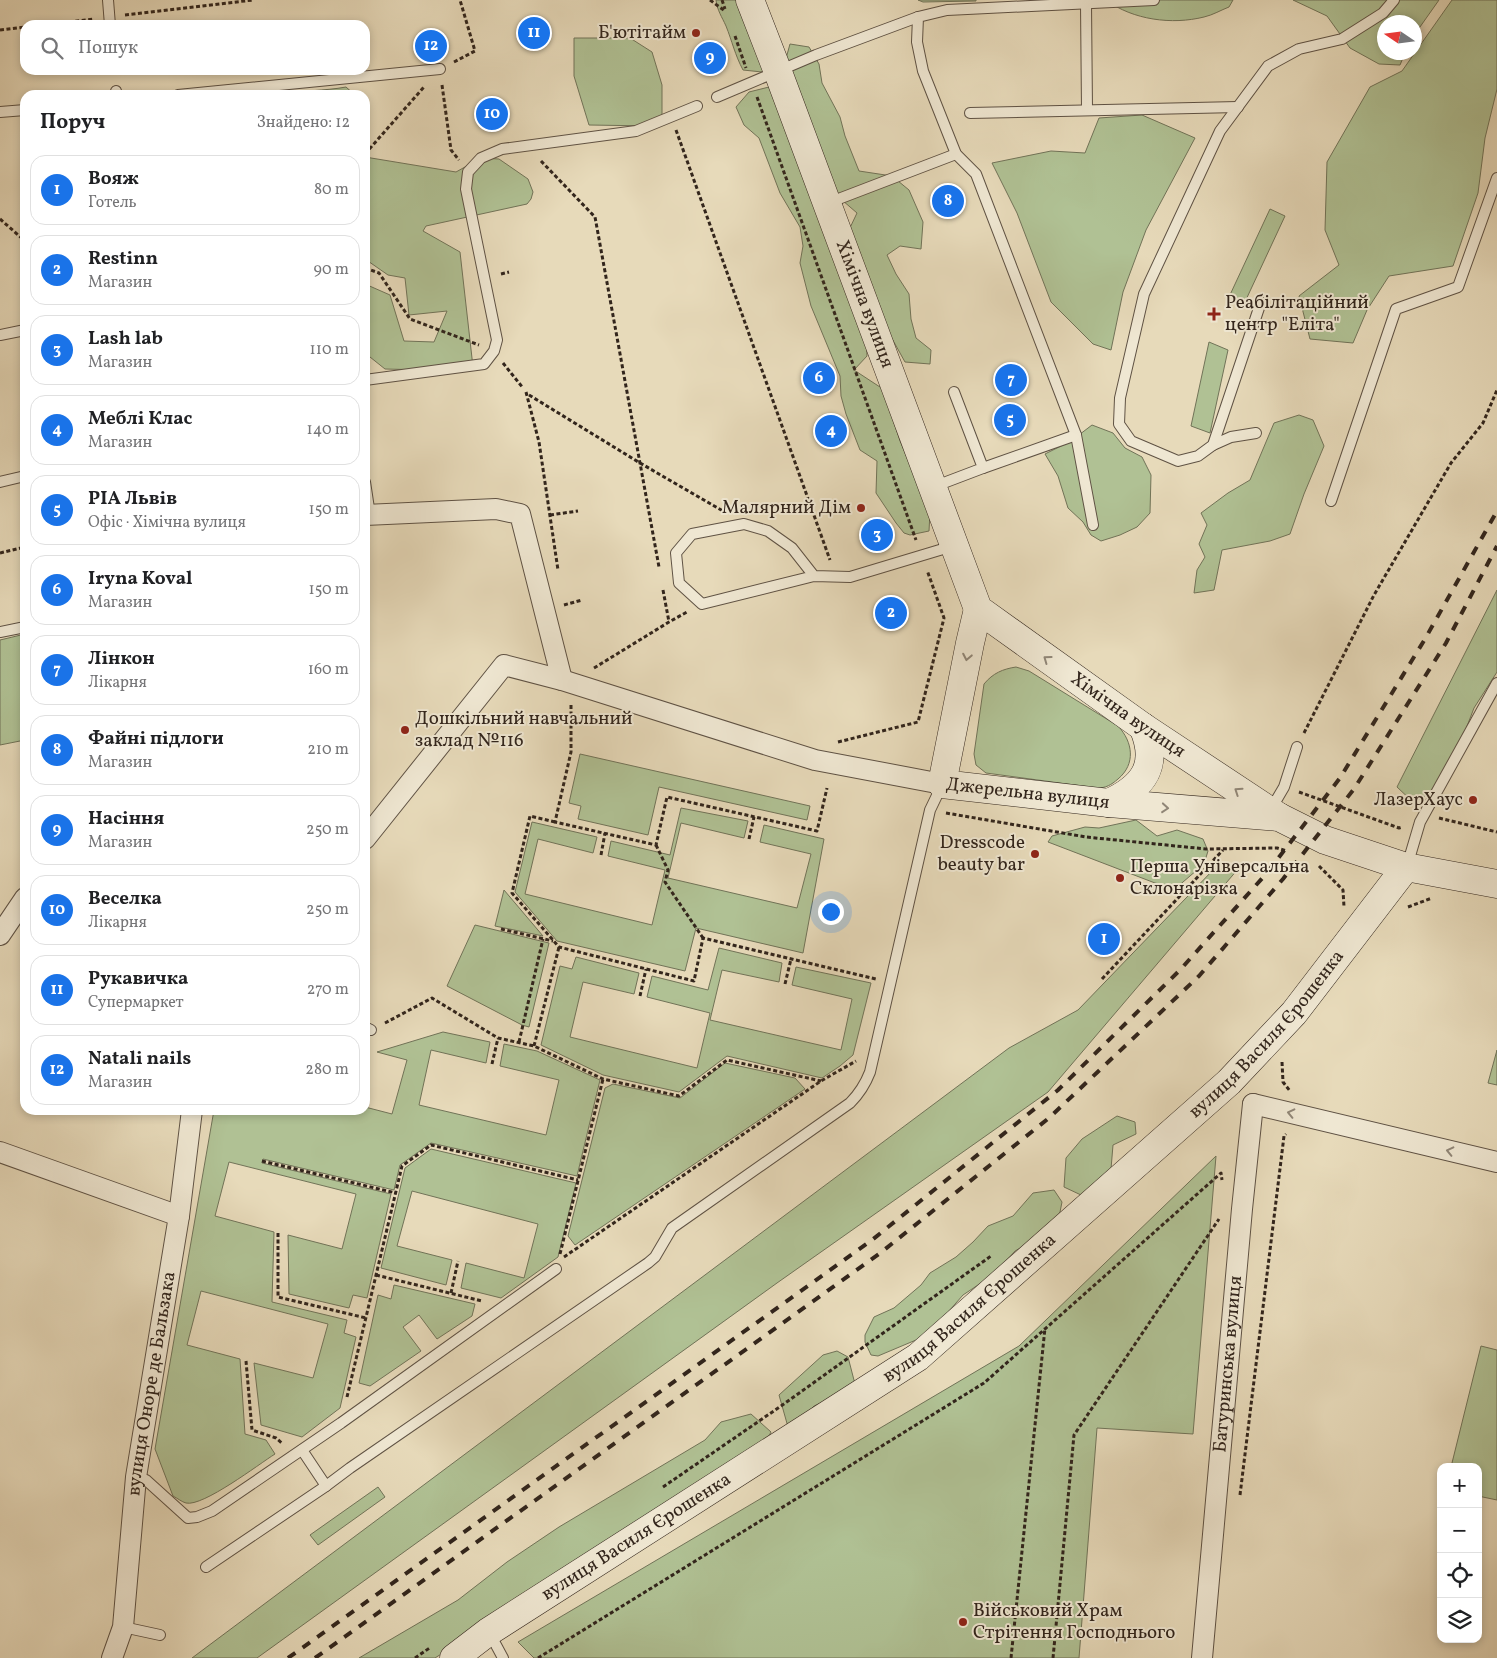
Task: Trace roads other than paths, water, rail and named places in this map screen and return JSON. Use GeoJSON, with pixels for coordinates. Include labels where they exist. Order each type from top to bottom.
{"type":"FeatureCollection","features":[{"type":"Feature","properties":{"kind":"street","name":"Хімічна вулиця"},"geometry":{"type":"LineString","coordinates":[[750,0],[978,609],[1143,727],[1274,815]]}},
{"type":"Feature","properties":{"kind":"street"},"geometry":{"type":"LineString","coordinates":[[370,515],[496,509],[520,514],[566,688]]}},
{"type":"Feature","properties":{"kind":"street"},"geometry":{"type":"LineString","coordinates":[[942,784],[978,609]]}},
{"type":"Feature","properties":{"kind":"street"},"geometry":{"type":"LineString","coordinates":[[370,833],[504,665],[566,688]]}},
{"type":"Feature","properties":{"kind":"street","name":"Джерельна вулиця"},"geometry":{"type":"LineString","coordinates":[[566,688],[815,760],[942,784],[1109,803],[1274,815],[1325,840],[1406,867],[1497,884]]}},
{"type":"Feature","properties":{"kind":"street"},"geometry":{"type":"LineString","coordinates":[[1109,803],[1125,796],[1137,786],[1144,776],[1151,754],[1143,727]]}},
{"type":"Feature","properties":{"kind":"street","name":"вулиця Василя Єрошенка"},"geometry":{"type":"LineString","coordinates":[[443,1652],[488,1632],[918,1357],[1229,1082],[1294,1013],[1406,867]]}},
{"type":"Feature","properties":{"kind":"street"},"geometry":{"type":"LineString","coordinates":[[0,935],[20,905]]}},
{"type":"Feature","properties":{"kind":"street"},"geometry":{"type":"LineString","coordinates":[[1229,1082],[1254,1104],[1497,1162]]}},
{"type":"Feature","properties":{"kind":"street","name":"Батуринська вулиця"},"geometry":{"type":"LineString","coordinates":[[1202,1658],[1242,1209],[1254,1104]]}},
{"type":"Feature","properties":{"kind":"street","name":"вулиця Оноре де Бальзака"},"geometry":{"type":"LineString","coordinates":[[112,1658],[123,1626],[136,1477],[179,1216],[191,1115]]}},
{"type":"Feature","properties":{"kind":"street"},"geometry":{"type":"LineString","coordinates":[[0,1152],[179,1216]]}},
{"type":"Feature","properties":{"kind":"lane"},"geometry":{"type":"LineString","coordinates":[[108,0],[109,20]]}},
{"type":"Feature","properties":{"kind":"lane"},"geometry":{"type":"LineString","coordinates":[[717,97],[816,55],[918,18],[947,10],[1154,0]]}},
{"type":"Feature","properties":{"kind":"lane"},"geometry":{"type":"LineString","coordinates":[[1256,432],[1230,437],[1213,445],[1198,456],[1178,461],[1131,441],[1119,424],[1120,398],[1144,294],[1220,131],[1268,66],[1299,49],[1342,39],[1383,13],[1394,0]]}},
{"type":"Feature","properties":{"kind":"lane"},"geometry":{"type":"LineString","coordinates":[[1086,4],[1088,110]]}},
{"type":"Feature","properties":{"kind":"lane"},"geometry":{"type":"LineString","coordinates":[[918,18],[918,42],[923,71],[956,154],[976,174],[1076,435],[1093,525]]}},
{"type":"Feature","properties":{"kind":"lane"},"geometry":{"type":"LineString","coordinates":[[228,90],[440,69]]}},
{"type":"Feature","properties":{"kind":"lane"},"geometry":{"type":"LineString","coordinates":[[370,379],[484,364],[494,351],[497,340],[466,189],[468,172],[481,158],[502,148],[636,131],[697,106]]}},
{"type":"Feature","properties":{"kind":"lane"},"geometry":{"type":"LineString","coordinates":[[970,113],[1238,107]]}},
{"type":"Feature","properties":{"kind":"lane"},"geometry":{"type":"LineString","coordinates":[[0,112],[20,110]]}},
{"type":"Feature","properties":{"kind":"lane"},"geometry":{"type":"LineString","coordinates":[[827,203],[956,154]]}},
{"type":"Feature","properties":{"kind":"lane"},"geometry":{"type":"LineString","coordinates":[[1331,501],[1396,309],[1458,287],[1497,178]]}},
{"type":"Feature","properties":{"kind":"lane"},"geometry":{"type":"LineString","coordinates":[[1213,445],[1261,302]]}},
{"type":"Feature","properties":{"kind":"lane"},"geometry":{"type":"LineString","coordinates":[[0,335],[20,331]]}},
{"type":"Feature","properties":{"kind":"lane"},"geometry":{"type":"LineString","coordinates":[[954,392],[983,468]]}},
{"type":"Feature","properties":{"kind":"lane"},"geometry":{"type":"LineString","coordinates":[[932,487],[1076,435]]}},
{"type":"Feature","properties":{"kind":"lane"},"geometry":{"type":"LineString","coordinates":[[0,482],[20,477]]}},
{"type":"Feature","properties":{"kind":"lane"},"geometry":{"type":"LineString","coordinates":[[814,576],[792,548],[768,531],[744,524],[692,534],[676,553],[679,583],[702,604],[814,576],[850,577],[954,545]]}},
{"type":"Feature","properties":{"kind":"lane"},"geometry":{"type":"LineString","coordinates":[[0,632],[20,628]]}},
{"type":"Feature","properties":{"kind":"lane"},"geometry":{"type":"LineString","coordinates":[[1406,867],[1420,822],[1497,683]]}},
{"type":"Feature","properties":{"kind":"lane"},"geometry":{"type":"LineString","coordinates":[[1274,815],[1297,747]]}},
{"type":"Feature","properties":{"kind":"lane"},"geometry":{"type":"LineString","coordinates":[[206,1568],[648,1263],[655,1257],[672,1228],[850,1103],[859,1094],[866,1084],[870,1072],[930,810],[942,784]]}},
{"type":"Feature","properties":{"kind":"lane"},"geometry":{"type":"LineString","coordinates":[[136,1477],[146,1480],[188,1518],[197,1517],[212,1511],[342,1423],[556,1269]]}},
{"type":"Feature","properties":{"kind":"lane"},"geometry":{"type":"LineString","coordinates":[[298,1452],[326,1486]]}},
{"type":"Feature","properties":{"kind":"lane"},"geometry":{"type":"LineString","coordinates":[[123,1626],[160,1635]]}},
{"type":"Feature","properties":{"kind":"lane"},"geometry":{"type":"LineString","coordinates":[[488,1632],[503,1658]]}},
{"type":"Feature","properties":{"kind":"railway"},"geometry":{"type":"LineString","coordinates":[[288,1658],[872,1240],[1058,1090],[1180,970],[1266,874],[1340,778],[1425,639],[1497,511]]}},
{"type":"Feature","properties":{"kind":"railway"},"geometry":{"type":"LineString","coordinates":[[315,1658],[879,1254],[1049,1118],[1199,976],[1283,879],[1354,789],[1446,643],[1497,546]]}},
{"type":"Feature","properties":{"kind":"place","name":"Рукавичка"},"geometry":{"type":"Point","coordinates":[534,33]}},
{"type":"Feature","properties":{"kind":"place","name":"Б'ютітайм"},"geometry":{"type":"Point","coordinates":[696,33]}},
{"type":"Feature","properties":{"kind":"place","name":"Natali nails"},"geometry":{"type":"Point","coordinates":[431,46]}},
{"type":"Feature","properties":{"kind":"place","name":"Насіння"},"geometry":{"type":"Point","coordinates":[710,58]}},
{"type":"Feature","properties":{"kind":"place","name":"Веселка"},"geometry":{"type":"Point","coordinates":[492,114]}},
{"type":"Feature","properties":{"kind":"place","name":"Файні підлоги"},"geometry":{"type":"Point","coordinates":[948,201]}},
{"type":"Feature","properties":{"kind":"place","name":"Реабілітаційний центр \"Еліта\""},"geometry":{"type":"Point","coordinates":[1214,314]}},
{"type":"Feature","properties":{"kind":"place","name":"Iryna Koval"},"geometry":{"type":"Point","coordinates":[819,378]}},
{"type":"Feature","properties":{"kind":"place","name":"Лінкон"},"geometry":{"type":"Point","coordinates":[1011,380]}},
{"type":"Feature","properties":{"kind":"place","name":"РІА Львів"},"geometry":{"type":"Point","coordinates":[1010,420]}},
{"type":"Feature","properties":{"kind":"place","name":"Меблі Клас"},"geometry":{"type":"Point","coordinates":[831,431]}},
{"type":"Feature","properties":{"kind":"place","name":"Малярний Дім"},"geometry":{"type":"Point","coordinates":[861,508]}},
{"type":"Feature","properties":{"kind":"place","name":"Lash lab"},"geometry":{"type":"Point","coordinates":[877,535]}},
{"type":"Feature","properties":{"kind":"place","name":"Restinn"},"geometry":{"type":"Point","coordinates":[891,613]}},
{"type":"Feature","properties":{"kind":"place","name":"Дошкільний навчальний заклад №116"},"geometry":{"type":"Point","coordinates":[405,730]}},
{"type":"Feature","properties":{"kind":"place","name":"ЛазерХаус"},"geometry":{"type":"Point","coordinates":[1473,800]}},
{"type":"Feature","properties":{"kind":"place","name":"Dresscode beauty bar"},"geometry":{"type":"Point","coordinates":[1035,854]}},
{"type":"Feature","properties":{"kind":"place","name":"Перша Універсальна Склонарізка"},"geometry":{"type":"Point","coordinates":[1120,878]}},
{"type":"Feature","properties":{"kind":"place","name":"Вояж"},"geometry":{"type":"Point","coordinates":[1104,939]}},
{"type":"Feature","properties":{"kind":"place","name":"Військовий Храм Стрітення Господнього"},"geometry":{"type":"Point","coordinates":[963,1622]}}]}
